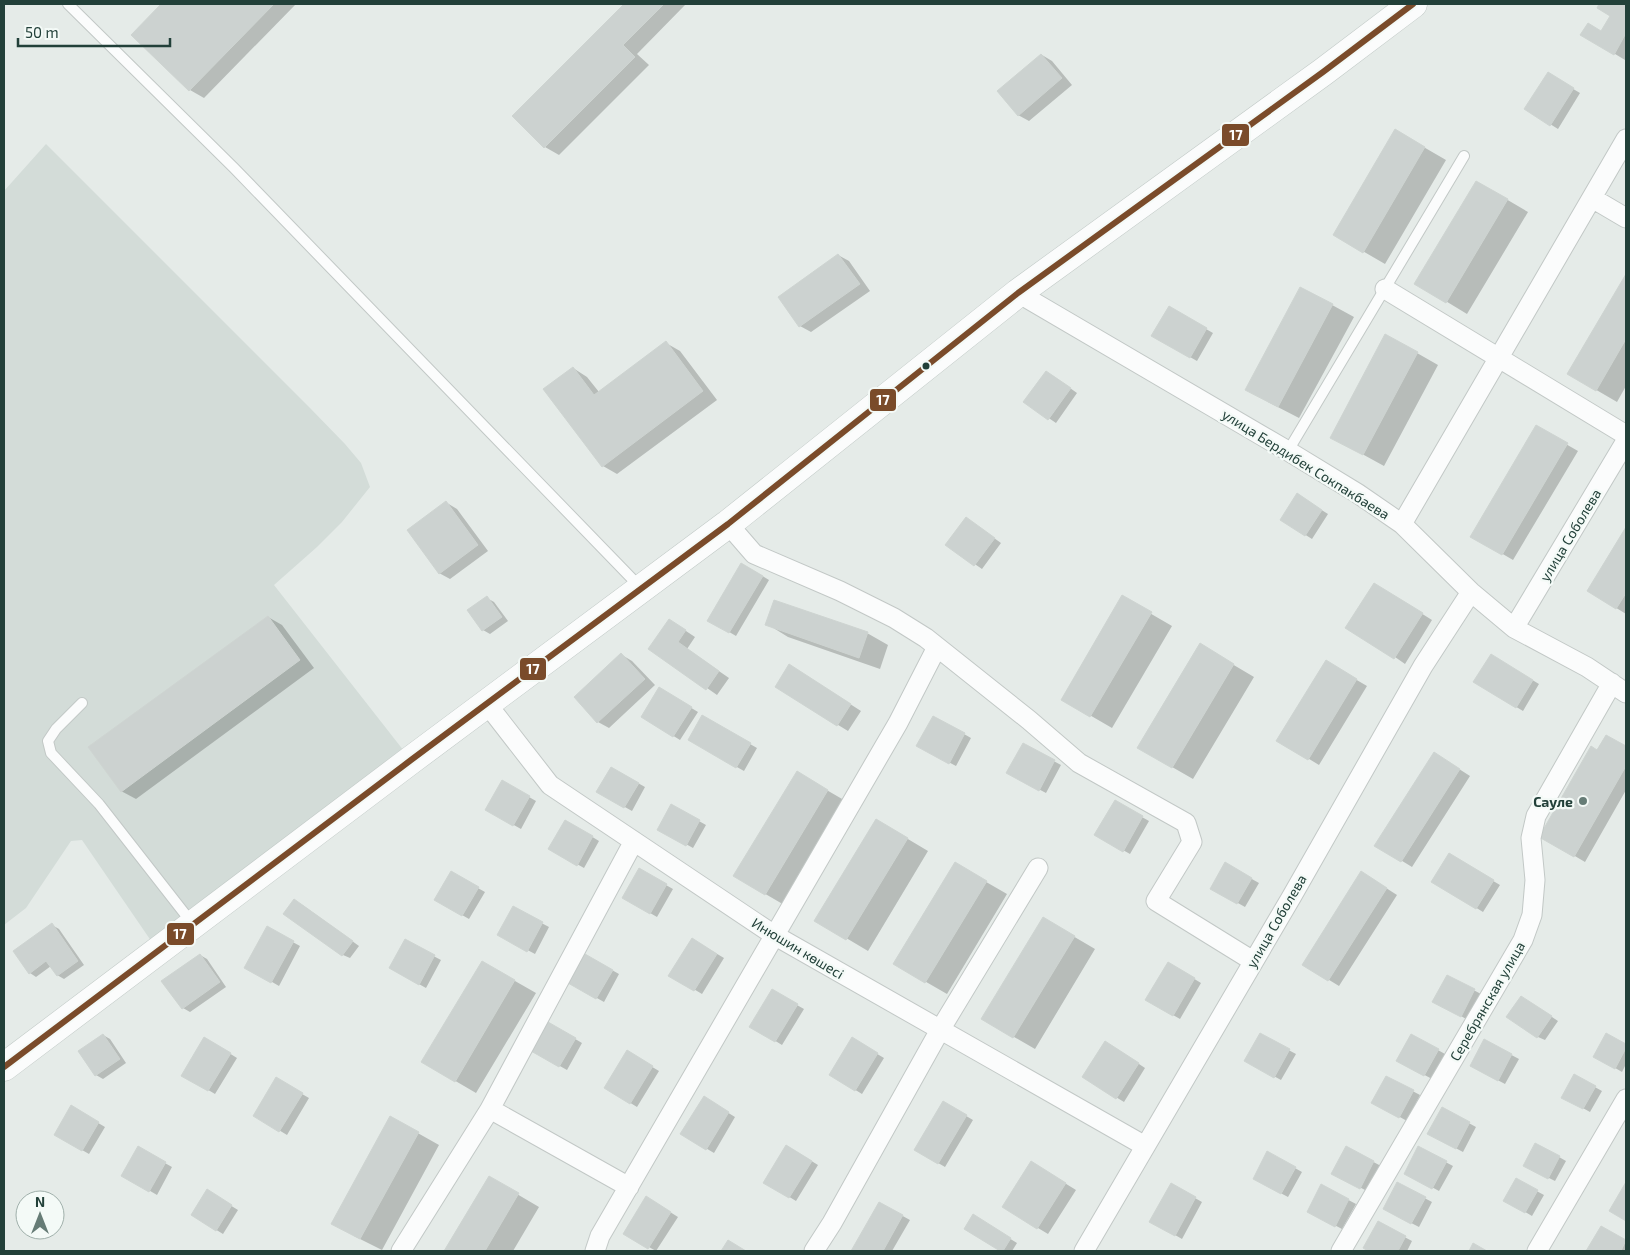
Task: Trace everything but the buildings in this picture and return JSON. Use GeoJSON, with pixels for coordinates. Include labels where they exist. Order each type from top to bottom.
{"type":"FeatureCollection","features":[{"type":"Feature","properties":{"kind":"main road"},"geometry":{"type":"LineString","coordinates":[[4,1067],[728,524],[1018,293],[1323,72],[1413,4]]}},
{"type":"Feature","properties":{"kind":"street"},"geometry":{"type":"LineString","coordinates":[[1402,524],[1626,139]]}},
{"type":"Feature","properties":{"kind":"street"},"geometry":{"type":"LineString","coordinates":[[1592,198],[1626,218]]}},
{"type":"Feature","properties":{"kind":"street"},"geometry":{"type":"LineString","coordinates":[[1384,289],[1626,435]]}},
{"type":"Feature","properties":{"kind":"street","name":"улица Бердибек Сокпакбаева"},"geometry":{"type":"LineString","coordinates":[[1018,293],[1357,493],[1402,524],[1470,592],[1514,628],[1587,667],[1619,688]]}},
{"type":"Feature","properties":{"kind":"street","name":"улица Соболева"},"geometry":{"type":"LineString","coordinates":[[1514,628],[1626,441]]}},
{"type":"Feature","properties":{"kind":"street"},"geometry":{"type":"LineString","coordinates":[[728,524],[754,554],[840,591],[894,618],[937,647],[1029,720],[1079,763],[1186,822],[1192,842],[1156,901],[1253,961]]}},
{"type":"Feature","properties":{"kind":"street","name":"улица Соболева"},"geometry":{"type":"LineString","coordinates":[[1084,1251],[1423,666],[1470,592]]}},
{"type":"Feature","properties":{"kind":"street"},"geometry":{"type":"LineString","coordinates":[[595,1251],[600,1236],[898,723],[937,647]]}},
{"type":"Feature","properties":{"kind":"street","name":"Серебрянская улица"},"geometry":{"type":"LineString","coordinates":[[1341,1251],[1524,940],[1532,915],[1534,880],[1531,838],[1536,816],[1619,688]]}},
{"type":"Feature","properties":{"kind":"street","name":"Инюшин көшесі"},"geometry":{"type":"LineString","coordinates":[[487,704],[550,785],[634,842],[774,935],[1145,1146]]}},
{"type":"Feature","properties":{"kind":"street"},"geometry":{"type":"LineString","coordinates":[[402,1251],[490,1109],[634,842]]}},
{"type":"Feature","properties":{"kind":"street"},"geometry":{"type":"LineString","coordinates":[[814,1251],[832,1223],[940,1030],[1038,868]]}},
{"type":"Feature","properties":{"kind":"street"},"geometry":{"type":"LineString","coordinates":[[1538,1251],[1626,1099]]}},
{"type":"Feature","properties":{"kind":"street"},"geometry":{"type":"LineString","coordinates":[[490,1109],[629,1187]]}},
{"type":"Feature","properties":{"kind":"lane"},"geometry":{"type":"LineString","coordinates":[[68,4],[241,175],[642,589]]}},
{"type":"Feature","properties":{"kind":"lane"},"geometry":{"type":"LineString","coordinates":[[1288,451],[1464,156]]}},
{"type":"Feature","properties":{"kind":"lane"},"geometry":{"type":"LineString","coordinates":[[82,703],[56,729],[48,741],[51,753],[99,804],[193,924]]}},
{"type":"Feature","properties":{"kind":"shaded area"},"geometry":{"type":"Polygon","coordinates":[[[46,144],[311,409],[361,463],[370,487],[342,522],[274,585],[411,760],[158,951],[82,840],[71,841],[26,908],[4,925],[4,191],[46,144]]]}},
{"type":"Feature","properties":{"kind":"transit line","name":"17"},"geometry":{"type":"LineString","coordinates":[[4,1067],[728,524],[1018,293],[1323,72],[1413,4]]}},
{"type":"Feature","properties":{"kind":"place","name":"Сауле"},"geometry":{"type":"Point","coordinates":[1583,801]}}]}
